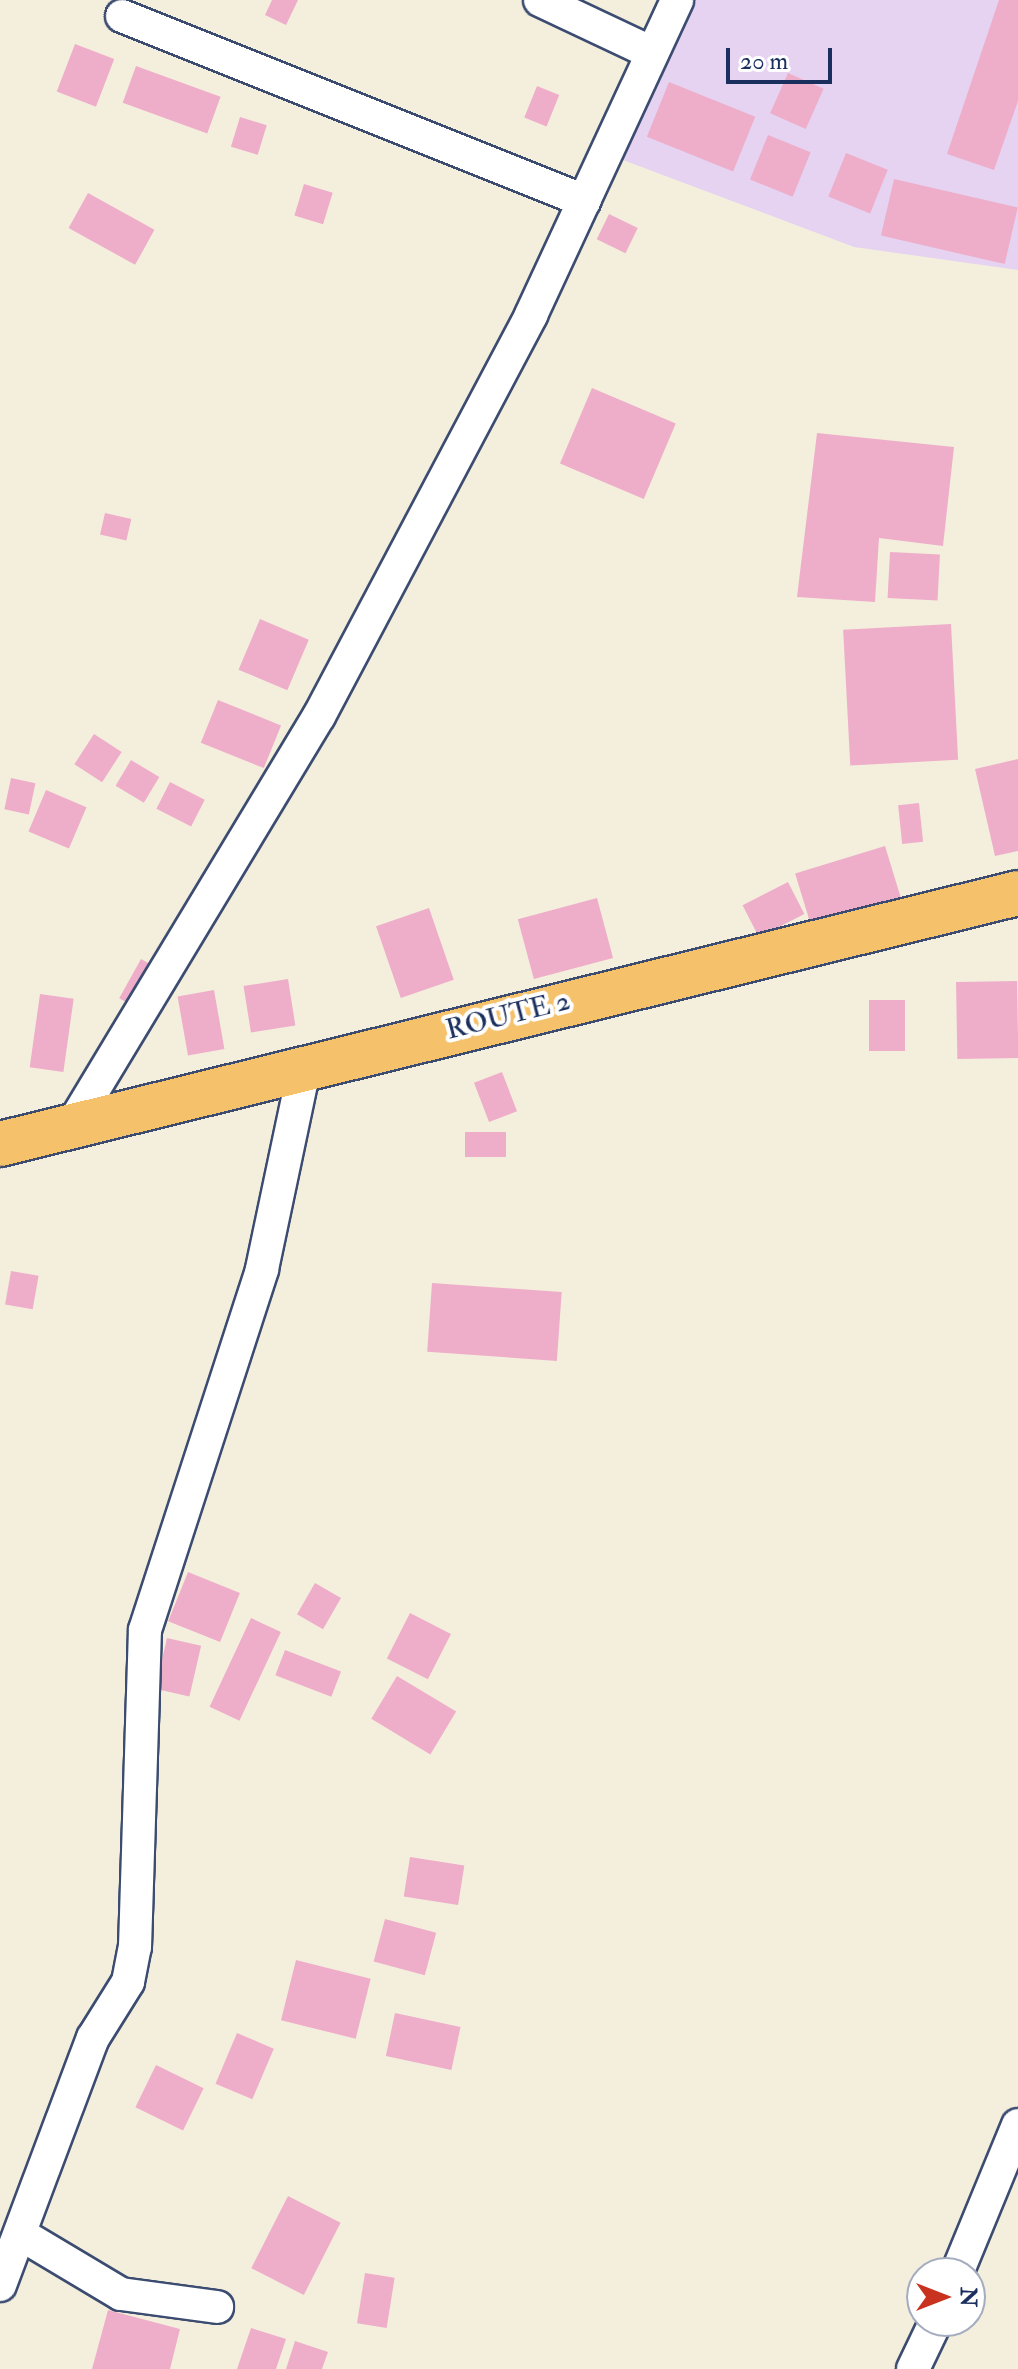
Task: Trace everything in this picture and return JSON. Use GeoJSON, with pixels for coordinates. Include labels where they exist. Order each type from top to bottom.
{"type":"FeatureCollection","features":[{"type":"Feature","properties":{"kind":"highway","name":"ROUTE 2"},"geometry":{"type":"LineString","coordinates":[[0,1144],[305,1065],[1018,893]]}},
{"type":"Feature","properties":{"kind":"street"},"geometry":{"type":"LineString","coordinates":[[540,0],[652,53]]}},
{"type":"Feature","properties":{"kind":"street"},"geometry":{"type":"LineString","coordinates":[[71,1127],[319,716],[584,201],[677,0]]}},
{"type":"Feature","properties":{"kind":"street"},"geometry":{"type":"LineString","coordinates":[[122,16],[584,201]]}},
{"type":"Feature","properties":{"kind":"street"},"geometry":{"type":"LineString","coordinates":[[0,2285],[22,2235],[93,2038],[128,1982],[135,1947],[145,1630],[262,1269],[305,1065]]}},
{"type":"Feature","properties":{"kind":"street"},"geometry":{"type":"LineString","coordinates":[[964,2257],[1018,2125]]}},
{"type":"Feature","properties":{"kind":"street"},"geometry":{"type":"LineString","coordinates":[[22,2235],[121,2294],[217,2307]]}},
{"type":"Feature","properties":{"kind":"street"},"geometry":{"type":"LineString","coordinates":[[913,2369],[928,2337]]}},
{"type":"Feature","properties":{"kind":"shaded area"},"geometry":{"type":"Polygon","coordinates":[[[694,0],[1018,0],[1018,270],[854,247],[623,160],[694,0]]]}},
{"type":"Feature","properties":{"kind":"building"},"geometry":{"type":"Polygon","coordinates":[[[272,0],[298,0],[286,25],[265,15],[272,0]]]}},
{"type":"Feature","properties":{"kind":"building"},"geometry":{"type":"Polygon","coordinates":[[[999,0],[1018,0],[1018,101],[994,170],[947,154],[999,0]]]}},
{"type":"Feature","properties":{"kind":"building"},"geometry":{"type":"Polygon","coordinates":[[[75,44],[114,59],[96,107],[57,92],[75,44]]]}},
{"type":"Feature","properties":{"kind":"building"},"geometry":{"type":"Polygon","coordinates":[[[136,66],[221,97],[207,133],[123,103],[136,66]]]}},
{"type":"Feature","properties":{"kind":"building"},"geometry":{"type":"Polygon","coordinates":[[[788,73],[824,89],[806,129],[770,113],[788,73]]]}},
{"type":"Feature","properties":{"kind":"building"},"geometry":{"type":"Polygon","coordinates":[[[669,82],[755,117],[733,172],[647,137],[669,82]]]}},
{"type":"Feature","properties":{"kind":"building"},"geometry":{"type":"Polygon","coordinates":[[[537,86],[559,95],[547,127],[524,118],[537,86]]]}},
{"type":"Feature","properties":{"kind":"building"},"geometry":{"type":"Polygon","coordinates":[[[240,117],[267,125],[258,155],[231,147],[240,117]]]}},
{"type":"Feature","properties":{"kind":"building"},"geometry":{"type":"Polygon","coordinates":[[[768,135],[811,152],[793,197],[750,180],[768,135]]]}},
{"type":"Feature","properties":{"kind":"building"},"geometry":{"type":"Polygon","coordinates":[[[846,153],[888,170],[870,213],[828,197],[846,153]]]}},
{"type":"Feature","properties":{"kind":"building"},"geometry":{"type":"Polygon","coordinates":[[[894,179],[1018,208],[1005,264],[881,236],[894,179]]]}},
{"type":"Feature","properties":{"kind":"building"},"geometry":{"type":"Polygon","coordinates":[[[304,184],[333,193],[323,224],[294,216],[304,184]]]}},
{"type":"Feature","properties":{"kind":"building"},"geometry":{"type":"Polygon","coordinates":[[[88,193],[154,230],[135,265],[69,228],[88,193]]]}},
{"type":"Feature","properties":{"kind":"building"},"geometry":{"type":"Polygon","coordinates":[[[609,214],[638,228],[625,253],[597,239],[609,214]]]}},
{"type":"Feature","properties":{"kind":"building"},"geometry":{"type":"Polygon","coordinates":[[[592,388],[676,424],[644,499],[560,463],[592,388]]]}},
{"type":"Feature","properties":{"kind":"building"},"geometry":{"type":"Polygon","coordinates":[[[817,433],[954,447],[943,546],[879,538],[875,602],[797,597],[817,433]]]}},
{"type":"Feature","properties":{"kind":"building"},"geometry":{"type":"Polygon","coordinates":[[[105,513],[131,519],[126,541],[100,534],[105,513]]]}},
{"type":"Feature","properties":{"kind":"building"},"geometry":{"type":"Polygon","coordinates":[[[890,552],[940,555],[938,601],[888,598],[890,552]]]}},
{"type":"Feature","properties":{"kind":"building"},"geometry":{"type":"Polygon","coordinates":[[[260,619],[309,640],[287,690],[239,670],[260,619]]]}},
{"type":"Feature","properties":{"kind":"building"},"geometry":{"type":"Polygon","coordinates":[[[951,624],[958,760],[850,765],[843,630],[951,624]]]}},
{"type":"Feature","properties":{"kind":"building"},"geometry":{"type":"Polygon","coordinates":[[[218,700],[281,725],[264,768],[201,743],[218,700]]]}},
{"type":"Feature","properties":{"kind":"building"},"geometry":{"type":"Polygon","coordinates":[[[94,734],[122,752],[102,782],[74,764],[94,734]]]}},
{"type":"Feature","properties":{"kind":"building"},"geometry":{"type":"Polygon","coordinates":[[[1018,759],[1018,851],[995,856],[975,769],[1018,759]]]}},
{"type":"Feature","properties":{"kind":"building"},"geometry":{"type":"Polygon","coordinates":[[[131,760],[159,777],[144,803],[116,786],[131,760]]]}},
{"type":"Feature","properties":{"kind":"building"},"geometry":{"type":"Polygon","coordinates":[[[11,778],[35,783],[29,814],[4,809],[11,778]]]}},
{"type":"Feature","properties":{"kind":"building"},"geometry":{"type":"Polygon","coordinates":[[[170,782],[205,800],[191,826],[156,809],[170,782]]]}},
{"type":"Feature","properties":{"kind":"building"},"geometry":{"type":"Polygon","coordinates":[[[46,790],[87,807],[69,849],[28,831],[46,790]]]}},
{"type":"Feature","properties":{"kind":"building"},"geometry":{"type":"Polygon","coordinates":[[[919,803],[923,842],[902,844],[898,805],[919,803]]]}},
{"type":"Feature","properties":{"kind":"building"},"geometry":{"type":"Polygon","coordinates":[[[885,846],[902,901],[812,929],[795,873],[885,846]]]}},
{"type":"Feature","properties":{"kind":"building"},"geometry":{"type":"Polygon","coordinates":[[[788,882],[804,914],[759,937],[743,905],[788,882]]]}},
{"type":"Feature","properties":{"kind":"building"},"geometry":{"type":"Polygon","coordinates":[[[597,898],[613,958],[534,979],[518,919],[597,898]]]}},
{"type":"Feature","properties":{"kind":"building"},"geometry":{"type":"Polygon","coordinates":[[[429,908],[454,980],[401,998],[376,926],[429,908]]]}},
{"type":"Feature","properties":{"kind":"building"},"geometry":{"type":"Polygon","coordinates":[[[141,959],[161,970],[139,1010],[119,998],[141,959]]]}},
{"type":"Feature","properties":{"kind":"building"},"geometry":{"type":"Polygon","coordinates":[[[288,979],[295,1025],[251,1032],[244,986],[288,979]]]}},
{"type":"Feature","properties":{"kind":"building"},"geometry":{"type":"Polygon","coordinates":[[[1017,981],[1018,1058],[957,1059],[956,982],[1017,981]]]}},
{"type":"Feature","properties":{"kind":"building"},"geometry":{"type":"Polygon","coordinates":[[[214,990],[224,1049],[188,1056],[178,996],[214,990]]]}},
{"type":"Feature","properties":{"kind":"building"},"geometry":{"type":"Polygon","coordinates":[[[40,994],[74,999],[63,1072],[30,1067],[40,994]]]}},
{"type":"Feature","properties":{"kind":"building"},"geometry":{"type":"Polygon","coordinates":[[[869,1000],[905,1000],[905,1051],[869,1051],[869,1000]]]}},
{"type":"Feature","properties":{"kind":"building"},"geometry":{"type":"Polygon","coordinates":[[[502,1072],[517,1111],[489,1122],[474,1083],[502,1072]]]}},
{"type":"Feature","properties":{"kind":"building"},"geometry":{"type":"Polygon","coordinates":[[[465,1132],[506,1132],[506,1157],[465,1157],[465,1132]]]}},
{"type":"Feature","properties":{"kind":"building"},"geometry":{"type":"Polygon","coordinates":[[[11,1271],[39,1276],[33,1309],[5,1304],[11,1271]]]}},
{"type":"Feature","properties":{"kind":"building"},"geometry":{"type":"Polygon","coordinates":[[[432,1283],[562,1292],[557,1361],[427,1352],[432,1283]]]}},
{"type":"Feature","properties":{"kind":"building"},"geometry":{"type":"Polygon","coordinates":[[[188,1572],[240,1593],[220,1642],[168,1621],[188,1572]]]}},
{"type":"Feature","properties":{"kind":"building"},"geometry":{"type":"Polygon","coordinates":[[[315,1583],[341,1598],[323,1629],[297,1614],[315,1583]]]}},
{"type":"Feature","properties":{"kind":"building"},"geometry":{"type":"Polygon","coordinates":[[[410,1613],[451,1634],[428,1679],[387,1658],[410,1613]]]}},
{"type":"Feature","properties":{"kind":"building"},"geometry":{"type":"Polygon","coordinates":[[[251,1618],[281,1632],[239,1721],[210,1707],[251,1618]]]}},
{"type":"Feature","properties":{"kind":"building"},"geometry":{"type":"Polygon","coordinates":[[[167,1638],[201,1646],[189,1697],[155,1689],[167,1638]]]}},
{"type":"Feature","properties":{"kind":"building"},"geometry":{"type":"Polygon","coordinates":[[[285,1650],[341,1672],[331,1697],[275,1675],[285,1650]]]}},
{"type":"Feature","properties":{"kind":"building"},"geometry":{"type":"Polygon","coordinates":[[[397,1676],[456,1712],[430,1754],[371,1719],[397,1676]]]}},
{"type":"Feature","properties":{"kind":"building"},"geometry":{"type":"Polygon","coordinates":[[[410,1857],[464,1866],[458,1905],[404,1897],[410,1857]]]}},
{"type":"Feature","properties":{"kind":"building"},"geometry":{"type":"Polygon","coordinates":[[[385,1919],[436,1933],[425,1975],[374,1962],[385,1919]]]}},
{"type":"Feature","properties":{"kind":"building"},"geometry":{"type":"Polygon","coordinates":[[[296,1960],[371,1979],[356,2039],[281,2020],[296,1960]]]}},
{"type":"Feature","properties":{"kind":"building"},"geometry":{"type":"Polygon","coordinates":[[[395,2013],[461,2027],[451,2070],[386,2056],[395,2013]]]}},
{"type":"Feature","properties":{"kind":"building"},"geometry":{"type":"Polygon","coordinates":[[[237,2033],[274,2049],[252,2099],[216,2084],[237,2033]]]}},
{"type":"Feature","properties":{"kind":"building"},"geometry":{"type":"Polygon","coordinates":[[[156,2065],[204,2088],[183,2130],[135,2107],[156,2065]]]}},
{"type":"Feature","properties":{"kind":"building"},"geometry":{"type":"Polygon","coordinates":[[[288,2196],[341,2223],[304,2295],[251,2268],[288,2196]]]}},
{"type":"Feature","properties":{"kind":"building"},"geometry":{"type":"Polygon","coordinates":[[[365,2273],[395,2278],[387,2328],[357,2323],[365,2273]]]}},
{"type":"Feature","properties":{"kind":"building"},"geometry":{"type":"Polygon","coordinates":[[[108,2310],[180,2329],[170,2369],[92,2369],[108,2310]]]}},
{"type":"Feature","properties":{"kind":"building"},"geometry":{"type":"Polygon","coordinates":[[[251,2328],[286,2339],[276,2369],[237,2369],[251,2328]]]}},
{"type":"Feature","properties":{"kind":"building"},"geometry":{"type":"Polygon","coordinates":[[[295,2341],[328,2352],[322,2369],[286,2369],[295,2341]]]}}]}
